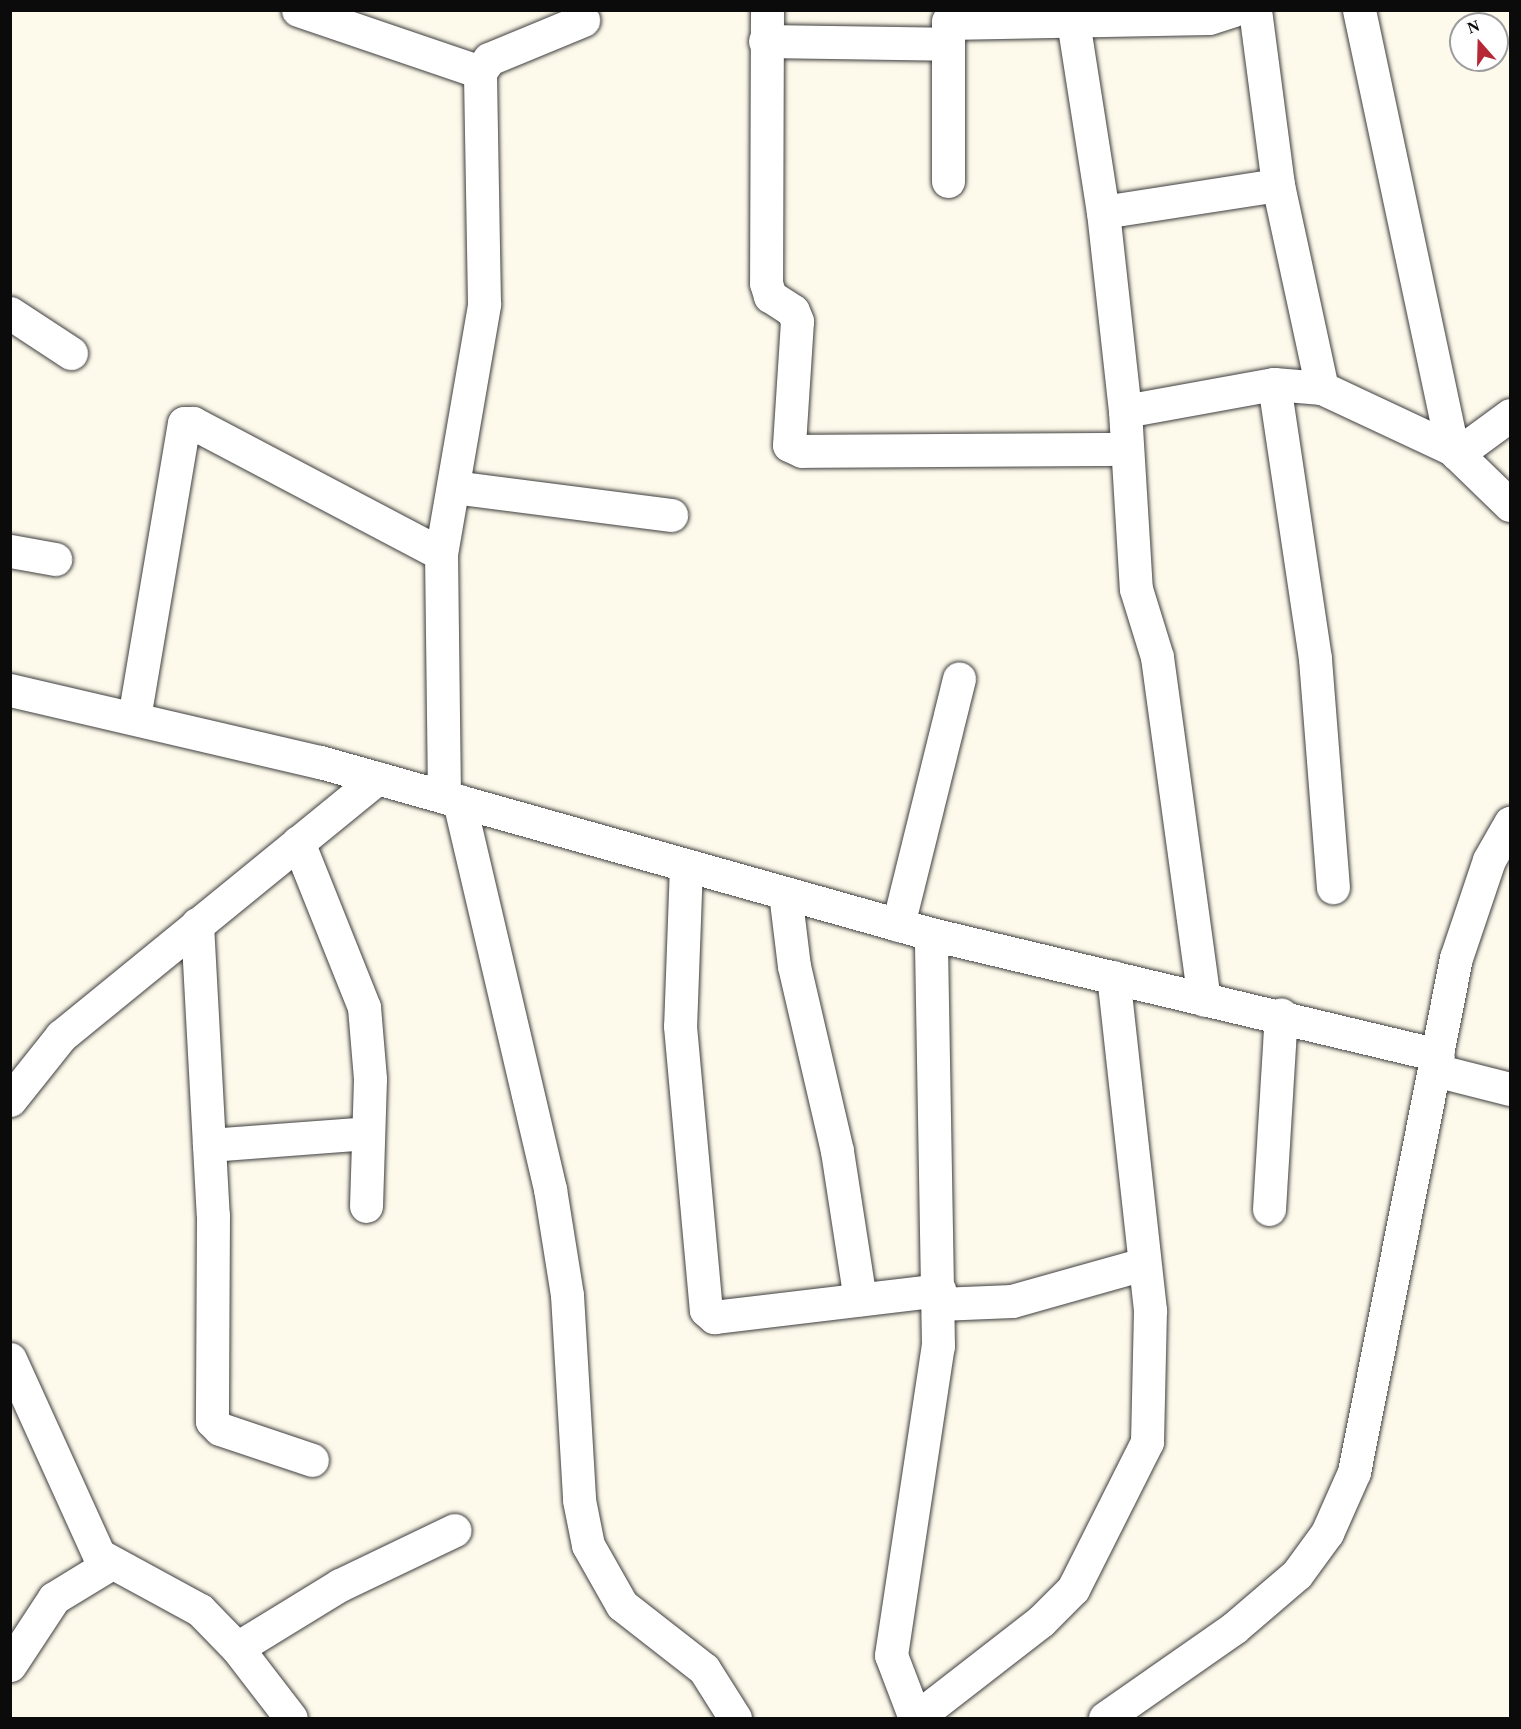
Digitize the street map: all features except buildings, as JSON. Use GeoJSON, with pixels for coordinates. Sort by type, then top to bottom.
{"type":"FeatureCollection","features":[{"type":"Feature","properties":{"kind":"street"},"geometry":{"type":"LineString","coordinates":[[298,10],[480,72]]}},
{"type":"Feature","properties":{"kind":"street"},"geometry":{"type":"LineString","coordinates":[[1124,449],[802,451],[789,445],[797,321],[770,296],[766,284],[766,26],[948,26],[1209,18],[1234,10]]}},
{"type":"Feature","properties":{"kind":"street"},"geometry":{"type":"LineString","coordinates":[[1256,10],[1278,185],[1322,388]]}},
{"type":"Feature","properties":{"kind":"street"},"geometry":{"type":"LineString","coordinates":[[1359,10],[1454,452]]}},
{"type":"Feature","properties":{"kind":"street"},"geometry":{"type":"LineString","coordinates":[[583,20],[489,58],[480,72],[484,304],[441,554],[452,799],[550,1189],[567,1295],[579,1500],[588,1545],[621,1605],[704,1669],[735,1719]]}},
{"type":"Feature","properties":{"kind":"street"},"geometry":{"type":"LineString","coordinates":[[1073,21],[1103,213],[1125,411],[1124,449],[1136,588],[1157,657],[1204,1000]]}},
{"type":"Feature","properties":{"kind":"street"},"geometry":{"type":"LineString","coordinates":[[948,26],[948,181]]}},
{"type":"Feature","properties":{"kind":"street"},"geometry":{"type":"LineString","coordinates":[[1103,213],[1278,185]]}},
{"type":"Feature","properties":{"kind":"street"},"geometry":{"type":"LineString","coordinates":[[10,313],[71,353]]}},
{"type":"Feature","properties":{"kind":"street"},"geometry":{"type":"LineString","coordinates":[[1125,411],[1274,384],[1322,388],[1454,452],[1510,505]]}},
{"type":"Feature","properties":{"kind":"street"},"geometry":{"type":"LineString","coordinates":[[1274,384],[1315,659],[1333,887]]}},
{"type":"Feature","properties":{"kind":"street"},"geometry":{"type":"LineString","coordinates":[[1454,452],[1510,416]]}},
{"type":"Feature","properties":{"kind":"street"},"geometry":{"type":"LineString","coordinates":[[134,718],[184,423],[194,423],[441,554]]}},
{"type":"Feature","properties":{"kind":"street"},"geometry":{"type":"LineString","coordinates":[[453,487],[671,515]]}},
{"type":"Feature","properties":{"kind":"street"},"geometry":{"type":"LineString","coordinates":[[10,551],[55,559]]}},
{"type":"Feature","properties":{"kind":"street"},"geometry":{"type":"LineString","coordinates":[[898,925],[959,678]]}},
{"type":"Feature","properties":{"kind":"street"},"geometry":{"type":"LineString","coordinates":[[10,690],[377,778],[931,934],[1204,1000],[1281,1014],[1436,1062],[1510,1089]]}},
{"type":"Feature","properties":{"kind":"street"},"geometry":{"type":"LineString","coordinates":[[14,1088],[61,1036],[377,778]]}},
{"type":"Feature","properties":{"kind":"street"},"geometry":{"type":"LineString","coordinates":[[1105,1719],[1234,1628],[1296,1574],[1327,1533],[1354,1472],[1456,958],[1489,860],[1510,823]]}},
{"type":"Feature","properties":{"kind":"street"},"geometry":{"type":"LineString","coordinates":[[298,842],[364,1006],[368,1133],[366,1206]]}},
{"type":"Feature","properties":{"kind":"street"},"geometry":{"type":"LineString","coordinates":[[686,865],[680,1026],[706,1310],[714,1317],[860,1299],[939,1297],[1012,1301],[1144,1264]]}},
{"type":"Feature","properties":{"kind":"street"},"geometry":{"type":"LineString","coordinates":[[785,893],[795,976],[837,1151],[860,1299]]}},
{"type":"Feature","properties":{"kind":"street"},"geometry":{"type":"LineString","coordinates":[[197,924],[209,1145],[212,1421],[220,1430],[312,1460]]}},
{"type":"Feature","properties":{"kind":"street"},"geometry":{"type":"LineString","coordinates":[[931,934],[939,1297],[928,1429],[891,1635],[893,1670],[915,1719],[1041,1621],[1073,1589],[1140,1464],[1151,1414],[1144,1264],[1113,977]]}},
{"type":"Feature","properties":{"kind":"street"},"geometry":{"type":"LineString","coordinates":[[1269,1209],[1281,1014]]}},
{"type":"Feature","properties":{"kind":"street"},"geometry":{"type":"LineString","coordinates":[[209,1145],[368,1133]]}},
{"type":"Feature","properties":{"kind":"street"},"geometry":{"type":"LineString","coordinates":[[10,1359],[84,1532],[110,1564],[189,1603],[237,1648],[291,1719]]}},
{"type":"Feature","properties":{"kind":"street"},"geometry":{"type":"LineString","coordinates":[[237,1648],[340,1586],[455,1530]]}},
{"type":"Feature","properties":{"kind":"street"},"geometry":{"type":"LineString","coordinates":[[10,1665],[54,1598],[110,1564]]}}]}
